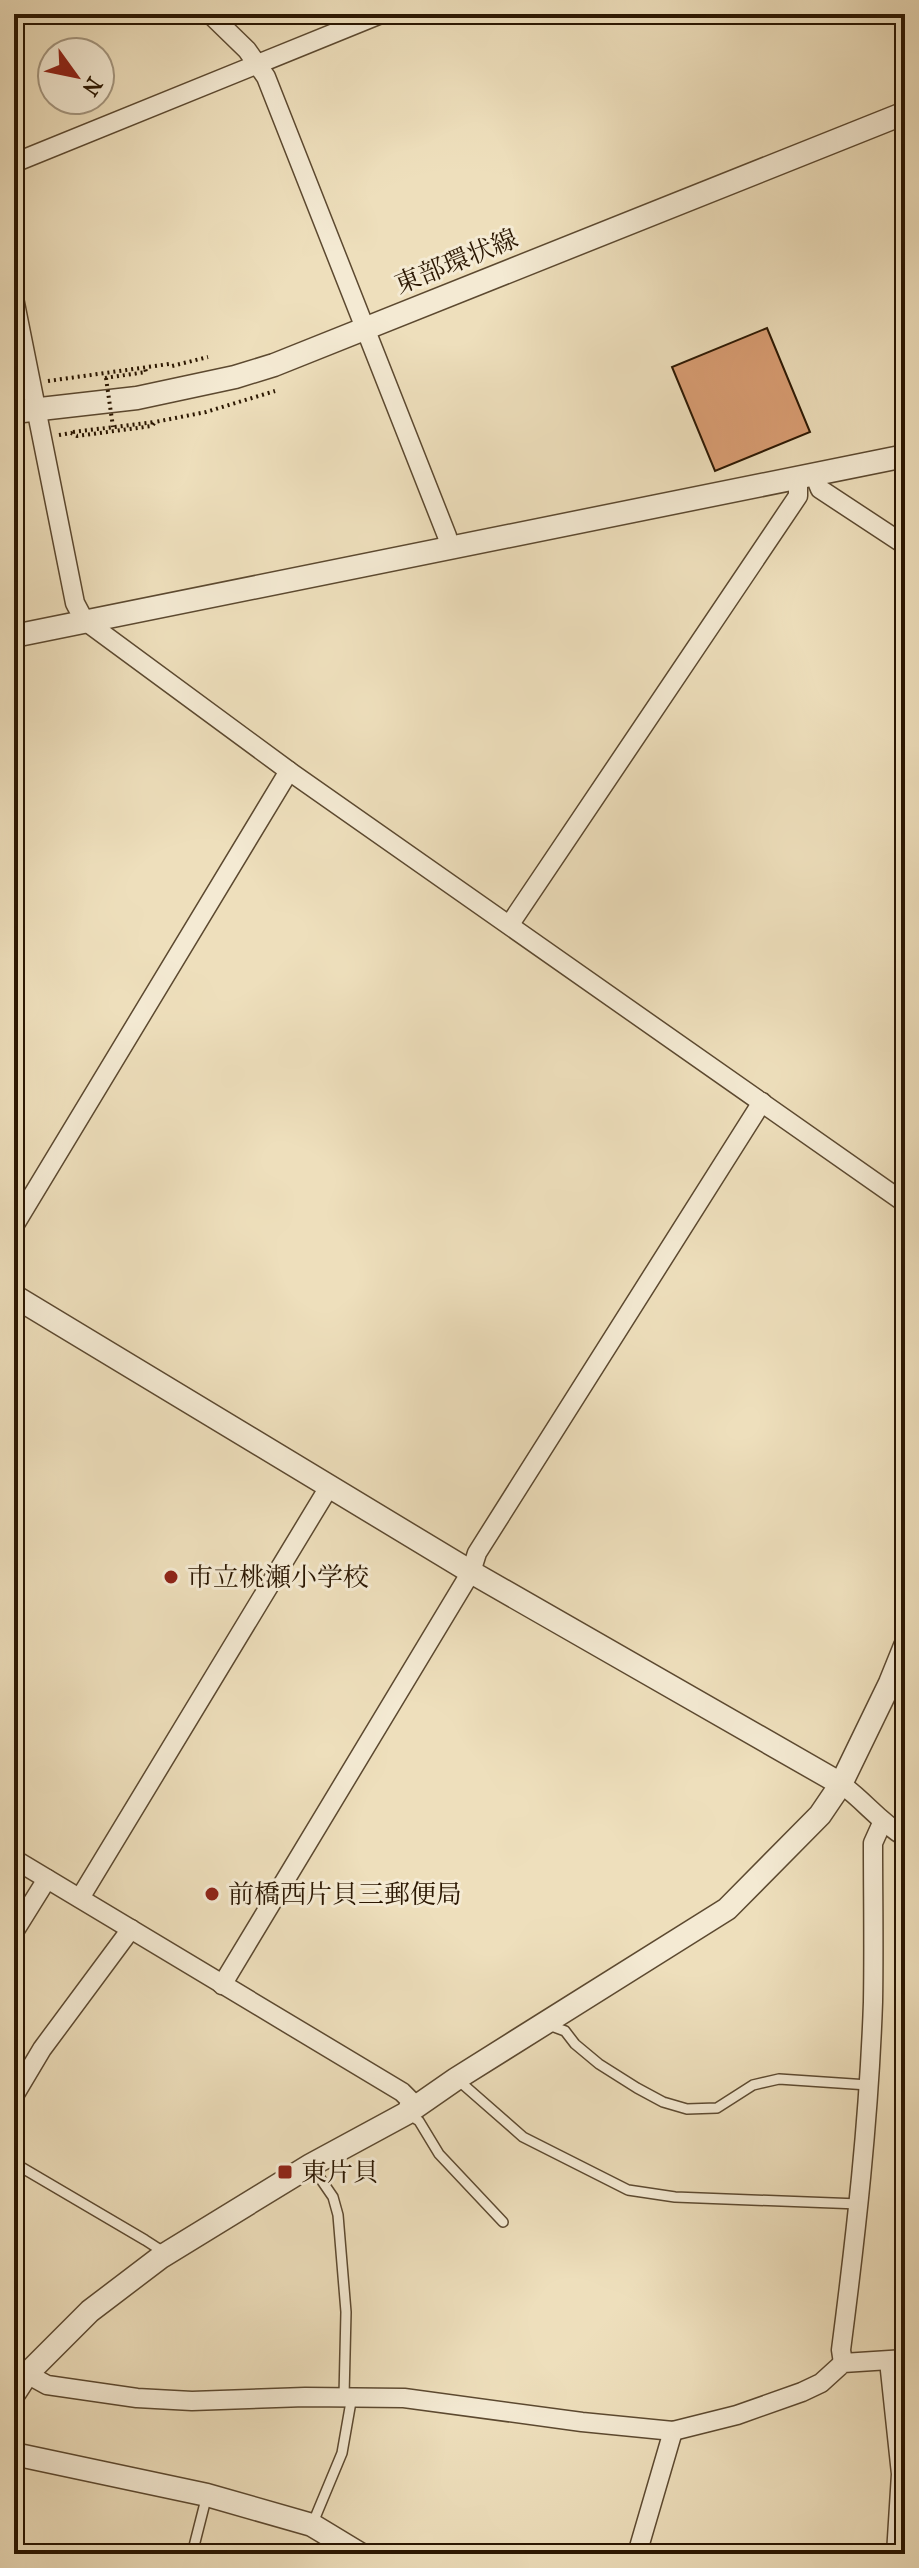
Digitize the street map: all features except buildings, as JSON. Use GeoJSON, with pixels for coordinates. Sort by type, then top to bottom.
{"type":"FeatureCollection","features":[{"type":"Feature","properties":{"kind":"street"},"geometry":{"type":"LineString","coordinates":[[210,14],[259,64],[366,326],[449,548]]}},
{"type":"Feature","properties":{"kind":"street"},"geometry":{"type":"LineString","coordinates":[[14,163],[381,14]]}},
{"type":"Feature","properties":{"kind":"street","name":"東部環状線"},"geometry":{"type":"LineString","coordinates":[[14,412],[137,398],[235,377],[274,365],[905,113]]}},
{"type":"Feature","properties":{"kind":"street"},"geometry":{"type":"LineString","coordinates":[[14,298],[75,603],[84,620],[289,771],[905,1203]]}},
{"type":"Feature","properties":{"kind":"street"},"geometry":{"type":"LineString","coordinates":[[14,636],[905,456]]}},
{"type":"Feature","properties":{"kind":"street"},"geometry":{"type":"LineString","coordinates":[[806,476],[820,489],[905,545]]}},
{"type":"Feature","properties":{"kind":"street"},"geometry":{"type":"LineString","coordinates":[[510,924],[798,496],[806,476]]}},
{"type":"Feature","properties":{"kind":"street"},"geometry":{"type":"LineString","coordinates":[[14,1226],[289,771]]}},
{"type":"Feature","properties":{"kind":"street"},"geometry":{"type":"LineString","coordinates":[[222,1985],[471,1572],[477,1553],[762,1102]]}},
{"type":"Feature","properties":{"kind":"street"},"geometry":{"type":"LineString","coordinates":[[14,1296],[471,1572],[841,1784],[861,1798],[882,1823],[905,1837]]}},
{"type":"Feature","properties":{"kind":"street"},"geometry":{"type":"LineString","coordinates":[[80,1898],[329,1487]]}},
{"type":"Feature","properties":{"kind":"street"},"geometry":{"type":"LineString","coordinates":[[14,2394],[27,2374],[90,2311],[161,2257],[311,2165],[407,2113],[727,1909],[820,1815],[841,1784],[897,1683],[905,1646]]}},
{"type":"Feature","properties":{"kind":"street"},"geometry":{"type":"LineString","coordinates":[[843,2363],[841,2350],[859,2204],[873,2002],[873,1843],[882,1823]]}},
{"type":"Feature","properties":{"kind":"street"},"geometry":{"type":"LineString","coordinates":[[14,1859],[402,2092],[410,2100],[407,2113]]}},
{"type":"Feature","properties":{"kind":"street"},"geometry":{"type":"LineString","coordinates":[[14,1932],[47,1879]]}},
{"type":"Feature","properties":{"kind":"street"},"geometry":{"type":"LineString","coordinates":[[14,2096],[42,2049],[131,1929]]}},
{"type":"Feature","properties":{"kind":"street"},"geometry":{"type":"LineString","coordinates":[[27,2374],[47,2385],[137,2398],[192,2401],[348,2396],[423,2400],[596,2424],[673,2431],[737,2415],[802,2392],[821,2383],[843,2363],[897,2360],[901,2474],[896,2554]]}},
{"type":"Feature","properties":{"kind":"street"},"geometry":{"type":"LineString","coordinates":[[637,2554],[673,2431]]}},
{"type":"Feature","properties":{"kind":"street"},"geometry":{"type":"LineString","coordinates":[[14,2454],[207,2495],[312,2525],[360,2554]]}},
{"type":"Feature","properties":{"kind":"lane"},"geometry":{"type":"LineString","coordinates":[[545,2024],[565,2031],[599,2064],[637,2088],[663,2102],[687,2109],[717,2108],[753,2085],[779,2079],[868,2085]]}},
{"type":"Feature","properties":{"kind":"lane"},"geometry":{"type":"LineString","coordinates":[[456,2079],[523,2137],[628,2190],[675,2197],[859,2204]]}},
{"type":"Feature","properties":{"kind":"lane"},"geometry":{"type":"LineString","coordinates":[[407,2113],[419,2121],[439,2154],[503,2222]]}},
{"type":"Feature","properties":{"kind":"lane"},"geometry":{"type":"LineString","coordinates":[[14,2163],[145,2240],[159,2249],[161,2257]]}},
{"type":"Feature","properties":{"kind":"lane"},"geometry":{"type":"LineString","coordinates":[[311,2165],[333,2197],[338,2215],[346,2312],[348,2396],[342,2453],[312,2525]]}},
{"type":"Feature","properties":{"kind":"lane"},"geometry":{"type":"LineString","coordinates":[[192,2554],[207,2495]]}},
{"type":"Feature","properties":{"kind":"path"},"geometry":{"type":"LineString","coordinates":[[42,382],[172,366],[208,357]]}},
{"type":"Feature","properties":{"kind":"path"},"geometry":{"type":"LineString","coordinates":[[113,427],[106,378],[146,372],[145,368]]}},
{"type":"Feature","properties":{"kind":"path"},"geometry":{"type":"LineString","coordinates":[[53,435],[206,412],[275,391]]}},
{"type":"Feature","properties":{"kind":"path"},"geometry":{"type":"LineString","coordinates":[[71,433],[77,436],[152,426],[155,422]]}},
{"type":"Feature","properties":{"kind":"place","name":"市立桃瀬小学校"},"geometry":{"type":"Point","coordinates":[171,1577]}},
{"type":"Feature","properties":{"kind":"place","name":"前橋西片貝三郵便局"},"geometry":{"type":"Point","coordinates":[212,1894]}},
{"type":"Feature","properties":{"kind":"place","name":"東片貝"},"geometry":{"type":"Point","coordinates":[285,2172]}}]}
